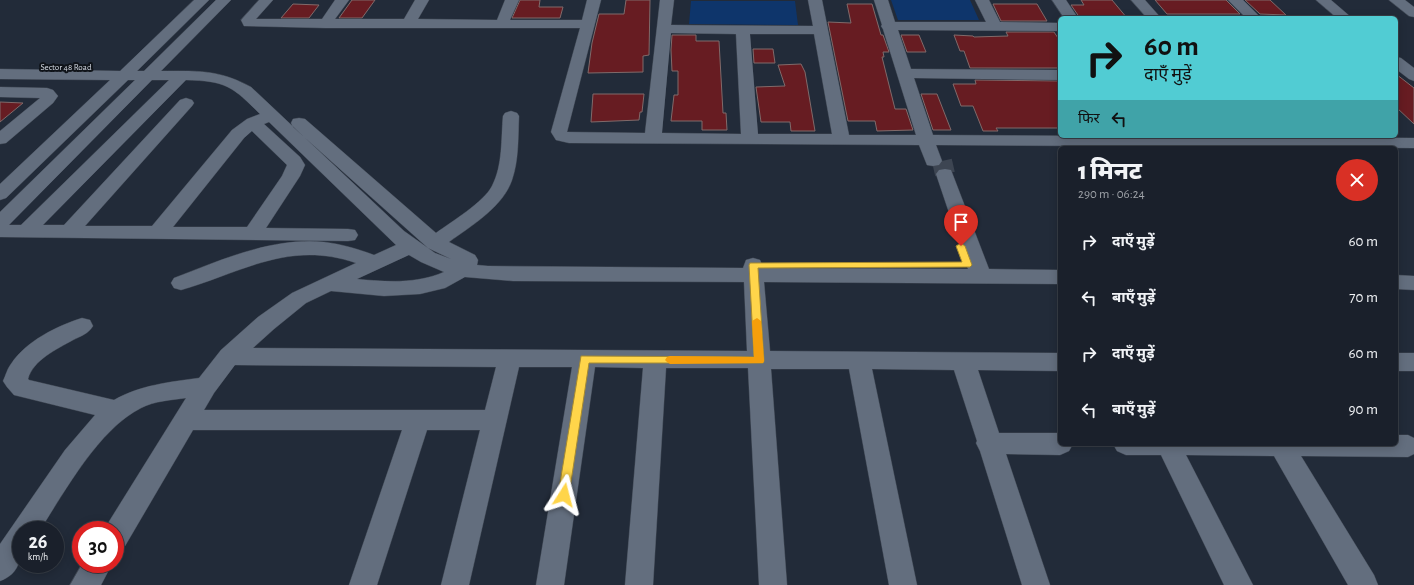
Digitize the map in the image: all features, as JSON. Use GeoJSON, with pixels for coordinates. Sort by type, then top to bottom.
{"type":"FeatureCollection","features":[{"type":"Feature","properties":{"kind":"street"},"geometry":{"type":"LineString","coordinates":[[0,223],[140,71],[202,0]]}},
{"type":"Feature","properties":{"kind":"street"},"geometry":{"type":"LineString","coordinates":[[0,194],[140,71],[224,0]]}},
{"type":"Feature","properties":{"kind":"street"},"geometry":{"type":"LineString","coordinates":[[266,0],[248,20],[249,23],[588,24]]}},
{"type":"Feature","properties":{"kind":"street"},"geometry":{"type":"LineString","coordinates":[[325,24],[342,0]]}},
{"type":"Feature","properties":{"kind":"street"},"geometry":{"type":"LineString","coordinates":[[408,23],[422,0]]}},
{"type":"Feature","properties":{"kind":"street"},"geometry":{"type":"LineString","coordinates":[[502,23],[512,0]]}},
{"type":"Feature","properties":{"kind":"street"},"geometry":{"type":"LineString","coordinates":[[594,0],[559,132],[562,136],[569,138],[1378,139],[1414,143]]}},
{"type":"Feature","properties":{"kind":"street"},"geometry":{"type":"LineString","coordinates":[[653,138],[667,0]]}},
{"type":"Feature","properties":{"kind":"street"},"geometry":{"type":"LineString","coordinates":[[815,0],[841,139]]}},
{"type":"Feature","properties":{"kind":"street"},"geometry":{"type":"LineString","coordinates":[[881,0],[904,74],[930,139],[974,270]]}},
{"type":"Feature","properties":{"kind":"street"},"geometry":{"type":"LineString","coordinates":[[982,0],[995,26]]}},
{"type":"Feature","properties":{"kind":"street"},"geometry":{"type":"LineString","coordinates":[[1059,0],[1070,16]]}},
{"type":"Feature","properties":{"kind":"street"},"geometry":{"type":"LineString","coordinates":[[1138,0],[1152,16]]}},
{"type":"Feature","properties":{"kind":"street"},"geometry":{"type":"LineString","coordinates":[[1235,0],[1252,16]]}},
{"type":"Feature","properties":{"kind":"street"},"geometry":{"type":"LineString","coordinates":[[1323,0],[1343,16]]}},
{"type":"Feature","properties":{"kind":"street"},"geometry":{"type":"LineString","coordinates":[[1396,0],[1414,13]]}},
{"type":"Feature","properties":{"kind":"street"},"geometry":{"type":"LineString","coordinates":[[888,26],[1058,27]]}},
{"type":"Feature","properties":{"kind":"street"},"geometry":{"type":"LineString","coordinates":[[664,28],[820,30]]}},
{"type":"Feature","properties":{"kind":"street"},"geometry":{"type":"LineString","coordinates":[[744,30],[750,139]]}},
{"type":"Feature","properties":{"kind":"street"},"geometry":{"type":"LineString","coordinates":[[1398,63],[1414,76]]}},
{"type":"Feature","properties":{"kind":"street","name":"Sector 48 Road"},"geometry":{"type":"LineString","coordinates":[[0,66],[140,71]]}},
{"type":"Feature","properties":{"kind":"street"},"geometry":{"type":"LineString","coordinates":[[140,71],[218,70],[242,74],[257,85],[434,243],[466,266]]}},
{"type":"Feature","properties":{"kind":"street"},"geometry":{"type":"LineString","coordinates":[[140,71],[182,76],[209,76],[229,81],[245,90],[397,236],[417,251],[435,261],[513,274],[754,270],[974,270],[1058,266]]}},
{"type":"Feature","properties":{"kind":"street","name":"Sector 48 Road"},"geometry":{"type":"LineString","coordinates":[[0,74],[140,71]]}},
{"type":"Feature","properties":{"kind":"street"},"geometry":{"type":"LineString","coordinates":[[904,74],[1058,75]]}},
{"type":"Feature","properties":{"kind":"street"},"geometry":{"type":"LineString","coordinates":[[25,232],[182,76]]}},
{"type":"Feature","properties":{"kind":"street"},"geometry":{"type":"LineString","coordinates":[[0,92],[40,92],[47,93],[50,96],[0,139]]}},
{"type":"Feature","properties":{"kind":"street"},"geometry":{"type":"LineString","coordinates":[[69,232],[186,103]]}},
{"type":"Feature","properties":{"kind":"street"},"geometry":{"type":"LineString","coordinates":[[157,233],[238,134],[253,123],[271,115]]}},
{"type":"Feature","properties":{"kind":"street"},"geometry":{"type":"LineString","coordinates":[[434,243],[491,200],[500,188],[506,162],[511,116]]}},
{"type":"Feature","properties":{"kind":"street"},"geometry":{"type":"LineString","coordinates":[[252,234],[291,176],[296,165],[294,160],[253,123]]}},
{"type":"Feature","properties":{"kind":"street"},"geometry":{"type":"LineString","coordinates":[[0,232],[348,235]]}},
{"type":"Feature","properties":{"kind":"street"},"geometry":{"type":"LineString","coordinates":[[124,523],[206,386],[230,356],[266,323],[299,298],[412,246]]}},
{"type":"Feature","properties":{"kind":"street"},"geometry":{"type":"LineString","coordinates":[[181,283],[249,257],[275,250],[303,248],[330,249],[354,254],[376,263]]}},
{"type":"Feature","properties":{"kind":"street"},"geometry":{"type":"LineString","coordinates":[[328,284],[397,289],[418,288],[435,284],[466,266]]}},
{"type":"Feature","properties":{"kind":"street"},"geometry":{"type":"LineString","coordinates":[[1398,269],[1414,270]]}},
{"type":"Feature","properties":{"kind":"street"},"geometry":{"type":"LineString","coordinates":[[754,270],[773,585]]}},
{"type":"Feature","properties":{"kind":"street"},"geometry":{"type":"LineString","coordinates":[[974,270],[1058,277]]}},
{"type":"Feature","properties":{"kind":"street"},"geometry":{"type":"LineString","coordinates":[[1398,282],[1414,283]]}},
{"type":"Feature","properties":{"kind":"street"},"geometry":{"type":"LineString","coordinates":[[82,326],[51,343],[32,356],[19,370],[15,381],[22,388],[116,410]]}},
{"type":"Feature","properties":{"kind":"street"},"geometry":{"type":"LineString","coordinates":[[230,356],[1058,362]]}},
{"type":"Feature","properties":{"kind":"street"},"geometry":{"type":"LineString","coordinates":[[455,585],[510,358]]}},
{"type":"Feature","properties":{"kind":"street"},"geometry":{"type":"LineString","coordinates":[[550,585],[585,359]]}},
{"type":"Feature","properties":{"kind":"street"},"geometry":{"type":"LineString","coordinates":[[639,585],[655,360]]}},
{"type":"Feature","properties":{"kind":"street"},"geometry":{"type":"LineString","coordinates":[[859,361],[903,585]]}},
{"type":"Feature","properties":{"kind":"street"},"geometry":{"type":"LineString","coordinates":[[963,361],[988,443],[1036,585]]}},
{"type":"Feature","properties":{"kind":"street"},"geometry":{"type":"LineString","coordinates":[[1398,362],[1414,362]]}},
{"type":"Feature","properties":{"kind":"street"},"geometry":{"type":"LineString","coordinates":[[31,521],[70,464],[101,424],[116,410],[134,400],[206,386]]}},
{"type":"Feature","properties":{"kind":"street"},"geometry":{"type":"LineString","coordinates":[[186,420],[495,420]]}},
{"type":"Feature","properties":{"kind":"street"},"geometry":{"type":"LineString","coordinates":[[363,585],[418,420]]}},
{"type":"Feature","properties":{"kind":"street"},"geometry":{"type":"LineString","coordinates":[[988,443],[1058,444]]}},
{"type":"Feature","properties":{"kind":"street"},"geometry":{"type":"LineString","coordinates":[[1169,446],[1238,585]]}},
{"type":"Feature","properties":{"kind":"street"},"geometry":{"type":"LineString","coordinates":[[1282,446],[1364,585]]}},
{"type":"Feature","properties":{"kind":"street"},"geometry":{"type":"LineString","coordinates":[[0,568],[12,550]]}},
{"type":"Feature","properties":{"kind":"street"},"geometry":{"type":"LineString","coordinates":[[84,585],[92,573]]}},
{"type":"Feature","properties":{"kind":"shaded area"},"geometry":{"type":"Polygon","coordinates":[[[891,0],[970,0],[979,20],[898,20],[891,0]]]}},
{"type":"Feature","properties":{"kind":"shaded area"},"geometry":{"type":"Polygon","coordinates":[[[691,1],[795,1],[798,25],[689,24],[691,1]]]}},
{"type":"Feature","properties":{"kind":"building"},"geometry":{"type":"Polygon","coordinates":[[[352,0],[375,0],[362,18],[339,18],[352,0]]]}},
{"type":"Feature","properties":{"kind":"building"},"geometry":{"type":"Polygon","coordinates":[[[520,0],[540,0],[539,7],[563,7],[560,18],[512,18],[520,0]]]}},
{"type":"Feature","properties":{"kind":"building"},"geometry":{"type":"Polygon","coordinates":[[[626,0],[650,0],[649,55],[643,56],[643,72],[588,73],[592,43],[599,14],[624,14],[626,0]]]}},
{"type":"Feature","properties":{"kind":"building"},"geometry":{"type":"Polygon","coordinates":[[[1081,0],[1112,0],[1125,16],[1079,16],[1071,5],[1084,5],[1081,0]]]}},
{"type":"Feature","properties":{"kind":"building"},"geometry":{"type":"Polygon","coordinates":[[[1155,0],[1226,0],[1240,14],[1167,14],[1155,0]]]}},
{"type":"Feature","properties":{"kind":"building"},"geometry":{"type":"Polygon","coordinates":[[[1245,0],[1270,0],[1286,15],[1260,14],[1245,0]]]}},
{"type":"Feature","properties":{"kind":"building"},"geometry":{"type":"Polygon","coordinates":[[[293,4],[319,5],[309,18],[281,18],[293,4]]]}},
{"type":"Feature","properties":{"kind":"building"},"geometry":{"type":"Polygon","coordinates":[[[847,4],[872,4],[881,35],[883,35],[889,52],[883,52],[884,57],[882,57],[895,109],[906,109],[913,130],[877,131],[875,121],[848,121],[828,22],[851,23],[847,4]]]}},
{"type":"Feature","properties":{"kind":"building"},"geometry":{"type":"Polygon","coordinates":[[[993,4],[1037,4],[1047,21],[1001,21],[993,4]]]}},
{"type":"Feature","properties":{"kind":"building"},"geometry":{"type":"Polygon","coordinates":[[[1006,32],[1054,32],[1058,38],[1058,68],[970,68],[964,51],[960,51],[954,35],[974,37],[1008,36],[1006,32]]]}},
{"type":"Feature","properties":{"kind":"building"},"geometry":{"type":"Polygon","coordinates":[[[672,35],[696,35],[696,41],[719,41],[723,113],[726,113],[727,130],[702,130],[702,121],[671,121],[674,95],[678,95],[678,71],[672,71],[672,35]]]}},
{"type":"Feature","properties":{"kind":"building"},"geometry":{"type":"Polygon","coordinates":[[[901,35],[919,35],[926,52],[907,52],[901,35]]]}},
{"type":"Feature","properties":{"kind":"building"},"geometry":{"type":"Polygon","coordinates":[[[753,49],[773,49],[775,63],[754,63],[753,49]]]}},
{"type":"Feature","properties":{"kind":"building"},"geometry":{"type":"Polygon","coordinates":[[[801,64],[805,72],[815,131],[791,131],[790,122],[761,122],[756,87],[785,86],[778,65],[801,64]]]}},
{"type":"Feature","properties":{"kind":"building"},"geometry":{"type":"Polygon","coordinates":[[[1398,76],[1414,88],[1414,124],[1398,109],[1398,76]]]}},
{"type":"Feature","properties":{"kind":"building"},"geometry":{"type":"Polygon","coordinates":[[[975,80],[1058,81],[1058,128],[996,128],[998,131],[983,131],[973,106],[961,106],[953,84],[976,84],[975,80]]]}},
{"type":"Feature","properties":{"kind":"building"},"geometry":{"type":"Polygon","coordinates":[[[593,94],[644,94],[642,112],[640,112],[639,120],[591,122],[593,94]]]}},
{"type":"Feature","properties":{"kind":"building"},"geometry":{"type":"Polygon","coordinates":[[[921,94],[937,94],[951,130],[933,130],[921,94]]]}},
{"type":"Feature","properties":{"kind":"building"},"geometry":{"type":"Polygon","coordinates":[[[0,102],[23,103],[0,122],[0,102]]]}},
{"type":"Feature","properties":{"kind":"tunnel"},"geometry":{"type":"LineString","coordinates":[[942,161],[945,174]]}},
{"type":"Feature","properties":{"kind":"slow traffic"},"geometry":{"type":"LineString","coordinates":[[670,360],[759,361],[757,321]]}},
{"type":"Feature","properties":{"kind":"route"},"geometry":{"type":"LineString","coordinates":[[564,495],[585,359],[759,361],[753,265],[967,265],[961,246]]}}]}
